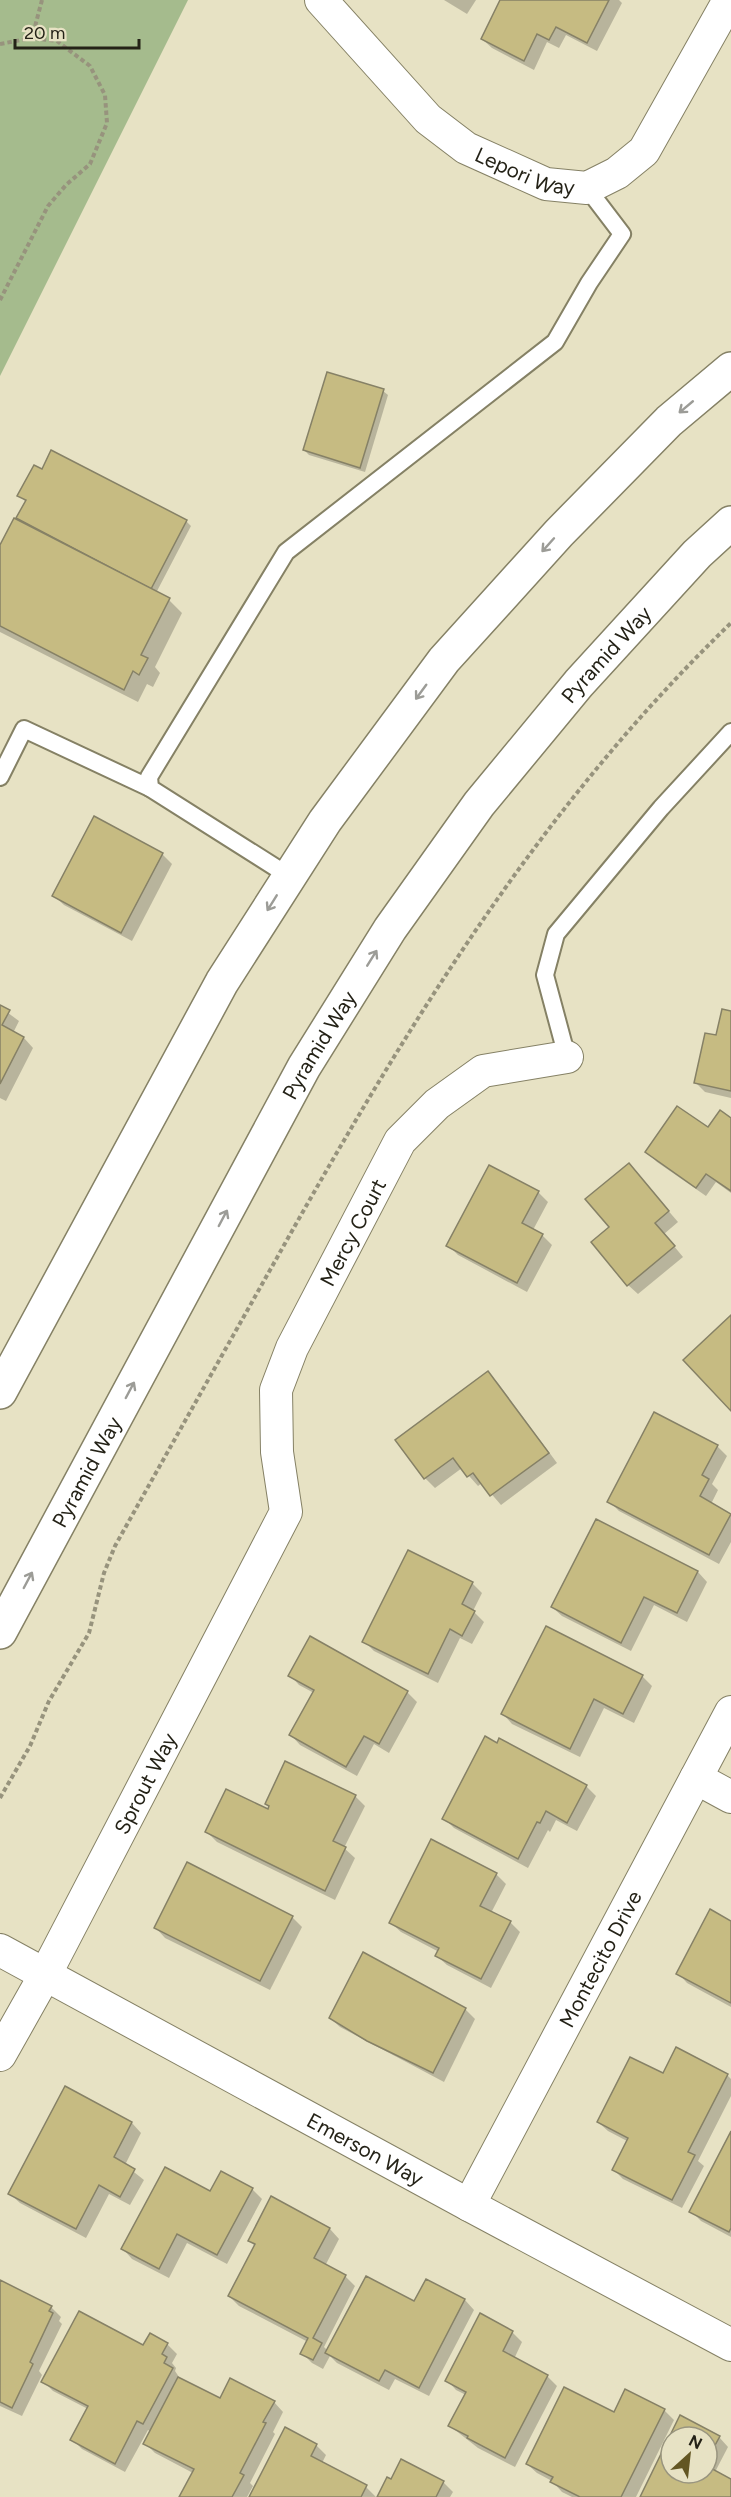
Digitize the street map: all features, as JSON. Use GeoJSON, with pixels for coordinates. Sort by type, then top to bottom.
{"type":"FeatureCollection","features":[{"type":"Feature","properties":{"kind":"main road"},"geometry":{"type":"LineString","coordinates":[[0,1392],[222,982],[325,821],[444,660],[567,525],[669,421],[731,369]]}},
{"type":"Feature","properties":{"kind":"main road","name":"Pyramid Way"},"geometry":{"type":"LineString","coordinates":[[0,1632],[304,1067],[390,929],[479,804],[579,683],[697,554],[731,523]]}},
{"type":"Feature","properties":{"kind":"street","name":"Lepori Way"},"geometry":{"type":"LineString","coordinates":[[321,0],[428,119],[466,148],[546,184],[587,188],[617,174],[644,151],[729,0]]}},
{"type":"Feature","properties":{"kind":"street","name":"Mercy Court"},"geometry":{"type":"LineString","coordinates":[[286,1512],[277,1452],[276,1390],[292,1348],[400,1141],[437,1104],[483,1071],[567,1057]]}},
{"type":"Feature","properties":{"kind":"street","name":"Sprout Way"},"geometry":{"type":"LineString","coordinates":[[0,2055],[45,1975],[286,1512]]}},
{"type":"Feature","properties":{"kind":"street","name":"Montecito Drive"},"geometry":{"type":"LineString","coordinates":[[469,2205],[731,1712]]}},
{"type":"Feature","properties":{"kind":"street"},"geometry":{"type":"LineString","coordinates":[[696,1778],[731,1797]]}},
{"type":"Feature","properties":{"kind":"street","name":"Emerson Way"},"geometry":{"type":"LineString","coordinates":[[0,1950],[469,2205],[731,2344]]}},
{"type":"Feature","properties":{"kind":"lane"},"geometry":{"type":"LineString","coordinates":[[150,788],[149,777],[286,552],[555,342],[589,283],[622,234],[587,188]]}},
{"type":"Feature","properties":{"kind":"lane"},"geometry":{"type":"LineString","coordinates":[[0,777],[24,729],[150,788],[289,876]]}},
{"type":"Feature","properties":{"kind":"lane"},"geometry":{"type":"LineString","coordinates":[[567,1057],[545,975],[556,934],[661,808],[731,732]]}},
{"type":"Feature","properties":{"kind":"path"},"geometry":{"type":"LineString","coordinates":[[32,38],[42,0]]}},
{"type":"Feature","properties":{"kind":"path"},"geometry":{"type":"LineString","coordinates":[[0,44],[32,38],[57,41],[90,66],[105,95],[107,123],[90,164],[66,184],[48,206],[0,300]]}},
{"type":"Feature","properties":{"kind":"green space"},"geometry":{"type":"Polygon","coordinates":[[[0,0],[188,0],[0,376],[0,0]]]}},
{"type":"Feature","properties":{"kind":"building"},"geometry":{"type":"Polygon","coordinates":[[[500,0],[609,0],[587,43],[556,27],[549,40],[537,34],[524,61],[481,39],[500,0]]]}},
{"type":"Feature","properties":{"kind":"building"},"geometry":{"type":"Polygon","coordinates":[[[327,372],[384,389],[360,468],[303,450],[327,372]]]}},
{"type":"Feature","properties":{"kind":"building"},"geometry":{"type":"Polygon","coordinates":[[[51,450],[187,520],[151,589],[16,518],[26,500],[17,496],[34,465],[42,469],[51,450]]]}},
{"type":"Feature","properties":{"kind":"building"},"geometry":{"type":"Polygon","coordinates":[[[14,518],[170,598],[141,655],[148,658],[139,675],[133,671],[124,690],[0,626],[0,545],[14,518]]]}},
{"type":"Feature","properties":{"kind":"building"},"geometry":{"type":"Polygon","coordinates":[[[94,816],[163,853],[121,933],[52,896],[94,816]]]}},
{"type":"Feature","properties":{"kind":"building"},"geometry":{"type":"Polygon","coordinates":[[[0,1005],[10,1010],[2,1025],[24,1037],[0,1084],[0,1005]]]}},
{"type":"Feature","properties":{"kind":"building"},"geometry":{"type":"Polygon","coordinates":[[[722,1009],[731,1011],[731,1091],[694,1083],[705,1033],[716,1035],[722,1009]]]}},
{"type":"Feature","properties":{"kind":"building"},"geometry":{"type":"Polygon","coordinates":[[[677,1106],[708,1127],[720,1110],[731,1118],[731,1191],[706,1174],[696,1188],[645,1152],[677,1106]]]}},
{"type":"Feature","properties":{"kind":"building"},"geometry":{"type":"Polygon","coordinates":[[[629,1163],[669,1211],[655,1223],[675,1246],[627,1286],[591,1242],[609,1227],[585,1199],[629,1163]]]}},
{"type":"Feature","properties":{"kind":"building"},"geometry":{"type":"Polygon","coordinates":[[[489,1165],[539,1191],[522,1223],[543,1234],[517,1283],[446,1246],[489,1165]]]}},
{"type":"Feature","properties":{"kind":"building"},"geometry":{"type":"Polygon","coordinates":[[[731,1315],[731,1411],[683,1360],[731,1315]]]}},
{"type":"Feature","properties":{"kind":"building"},"geometry":{"type":"Polygon","coordinates":[[[488,1371],[549,1453],[490,1496],[473,1473],[467,1477],[453,1458],[424,1479],[395,1440],[488,1371]]]}},
{"type":"Feature","properties":{"kind":"building"},"geometry":{"type":"Polygon","coordinates":[[[654,1412],[718,1445],[702,1475],[709,1479],[700,1496],[731,1514],[709,1555],[607,1502],[654,1412]]]}},
{"type":"Feature","properties":{"kind":"building"},"geometry":{"type":"Polygon","coordinates":[[[596,1519],[698,1571],[677,1613],[644,1597],[621,1643],[551,1607],[596,1519]]]}},
{"type":"Feature","properties":{"kind":"building"},"geometry":{"type":"Polygon","coordinates":[[[408,1550],[473,1582],[462,1604],[475,1611],[462,1636],[450,1629],[428,1674],[362,1642],[408,1550]]]}},
{"type":"Feature","properties":{"kind":"building"},"geometry":{"type":"Polygon","coordinates":[[[546,1626],[643,1675],[623,1714],[594,1699],[570,1749],[501,1714],[546,1626]]]}},
{"type":"Feature","properties":{"kind":"building"},"geometry":{"type":"Polygon","coordinates":[[[310,1636],[408,1691],[379,1744],[364,1736],[346,1767],[289,1735],[314,1690],[288,1676],[310,1636]]]}},
{"type":"Feature","properties":{"kind":"building"},"geometry":{"type":"Polygon","coordinates":[[[485,1736],[497,1743],[499,1738],[587,1785],[567,1823],[546,1811],[540,1823],[537,1822],[518,1859],[442,1819],[485,1736]]]}},
{"type":"Feature","properties":{"kind":"building"},"geometry":{"type":"Polygon","coordinates":[[[285,1761],[356,1795],[333,1841],[346,1847],[325,1891],[205,1832],[226,1789],[268,1809],[269,1806],[265,1804],[285,1761]]]}},
{"type":"Feature","properties":{"kind":"building"},"geometry":{"type":"Polygon","coordinates":[[[431,1839],[497,1873],[480,1906],[511,1921],[481,1979],[435,1956],[439,1948],[389,1923],[431,1839]]]}},
{"type":"Feature","properties":{"kind":"building"},"geometry":{"type":"Polygon","coordinates":[[[187,1862],[293,1916],[260,1981],[154,1928],[187,1862]]]}},
{"type":"Feature","properties":{"kind":"building"},"geometry":{"type":"Polygon","coordinates":[[[710,1909],[731,1921],[731,2003],[676,1974],[710,1909]]]}},
{"type":"Feature","properties":{"kind":"building"},"geometry":{"type":"Polygon","coordinates":[[[363,1952],[466,2008],[433,2073],[367,2041],[329,2018],[363,1952]]]}},
{"type":"Feature","properties":{"kind":"building"},"geometry":{"type":"Polygon","coordinates":[[[676,2047],[728,2074],[688,2152],[695,2155],[672,2200],[612,2170],[628,2138],[597,2122],[630,2057],[663,2073],[676,2047]]]}},
{"type":"Feature","properties":{"kind":"building"},"geometry":{"type":"Polygon","coordinates":[[[65,2086],[132,2122],[114,2157],[135,2169],[120,2197],[99,2185],[76,2229],[8,2194],[65,2086]]]}},
{"type":"Feature","properties":{"kind":"building"},"geometry":{"type":"Polygon","coordinates":[[[731,2131],[731,2228],[729,2232],[689,2212],[731,2131]]]}},
{"type":"Feature","properties":{"kind":"building"},"geometry":{"type":"Polygon","coordinates":[[[165,2167],[210,2191],[221,2171],[253,2188],[217,2255],[177,2234],[159,2269],[121,2249],[165,2167]]]}},
{"type":"Feature","properties":{"kind":"building"},"geometry":{"type":"Polygon","coordinates":[[[271,2196],[330,2228],[314,2258],[346,2275],[313,2338],[322,2343],[313,2360],[300,2354],[308,2338],[228,2296],[255,2244],[248,2241],[271,2196]]]}},
{"type":"Feature","properties":{"kind":"building"},"geometry":{"type":"Polygon","coordinates":[[[366,2276],[414,2301],[426,2279],[465,2299],[419,2388],[385,2370],[379,2381],[325,2353],[366,2276]]]}},
{"type":"Feature","properties":{"kind":"building"},"geometry":{"type":"Polygon","coordinates":[[[0,2280],[52,2306],[49,2311],[53,2313],[30,2362],[33,2364],[12,2408],[0,2402],[0,2280]]]}},
{"type":"Feature","properties":{"kind":"building"},"geometry":{"type":"Polygon","coordinates":[[[79,2311],[143,2345],[150,2333],[168,2343],[162,2354],[167,2357],[164,2363],[173,2368],[143,2424],[137,2421],[115,2464],[70,2440],[88,2406],[41,2382],[79,2311]]]}},
{"type":"Feature","properties":{"kind":"building"},"geometry":{"type":"Polygon","coordinates":[[[480,2313],[513,2331],[503,2351],[548,2375],[505,2458],[448,2426],[466,2392],[445,2381],[480,2313]]]}},
{"type":"Feature","properties":{"kind":"building"},"geometry":{"type":"Polygon","coordinates":[[[178,2377],[220,2398],[230,2378],[275,2401],[240,2473],[244,2475],[232,2497],[179,2497],[194,2469],[143,2444],[178,2377]]]}},
{"type":"Feature","properties":{"kind":"building"},"geometry":{"type":"Polygon","coordinates":[[[564,2387],[614,2412],[625,2389],[665,2409],[621,2497],[580,2497],[550,2482],[553,2477],[526,2464],[564,2387]]]}},
{"type":"Feature","properties":{"kind":"building"},"geometry":{"type":"Polygon","coordinates":[[[680,2415],[699,2425],[675,2425],[680,2415]]]}},
{"type":"Feature","properties":{"kind":"building"},"geometry":{"type":"Polygon","coordinates":[[[285,2427],[317,2444],[311,2456],[367,2485],[361,2497],[249,2497],[285,2427]]]}},
{"type":"Feature","properties":{"kind":"building"},"geometry":{"type":"Polygon","coordinates":[[[659,2458],[659,2485],[719,2485],[719,2472],[731,2479],[731,2497],[640,2497],[659,2458]]]}},
{"type":"Feature","properties":{"kind":"building"},"geometry":{"type":"Polygon","coordinates":[[[401,2459],[444,2481],[436,2497],[377,2497],[387,2477],[391,2479],[401,2459]]]}}]}
